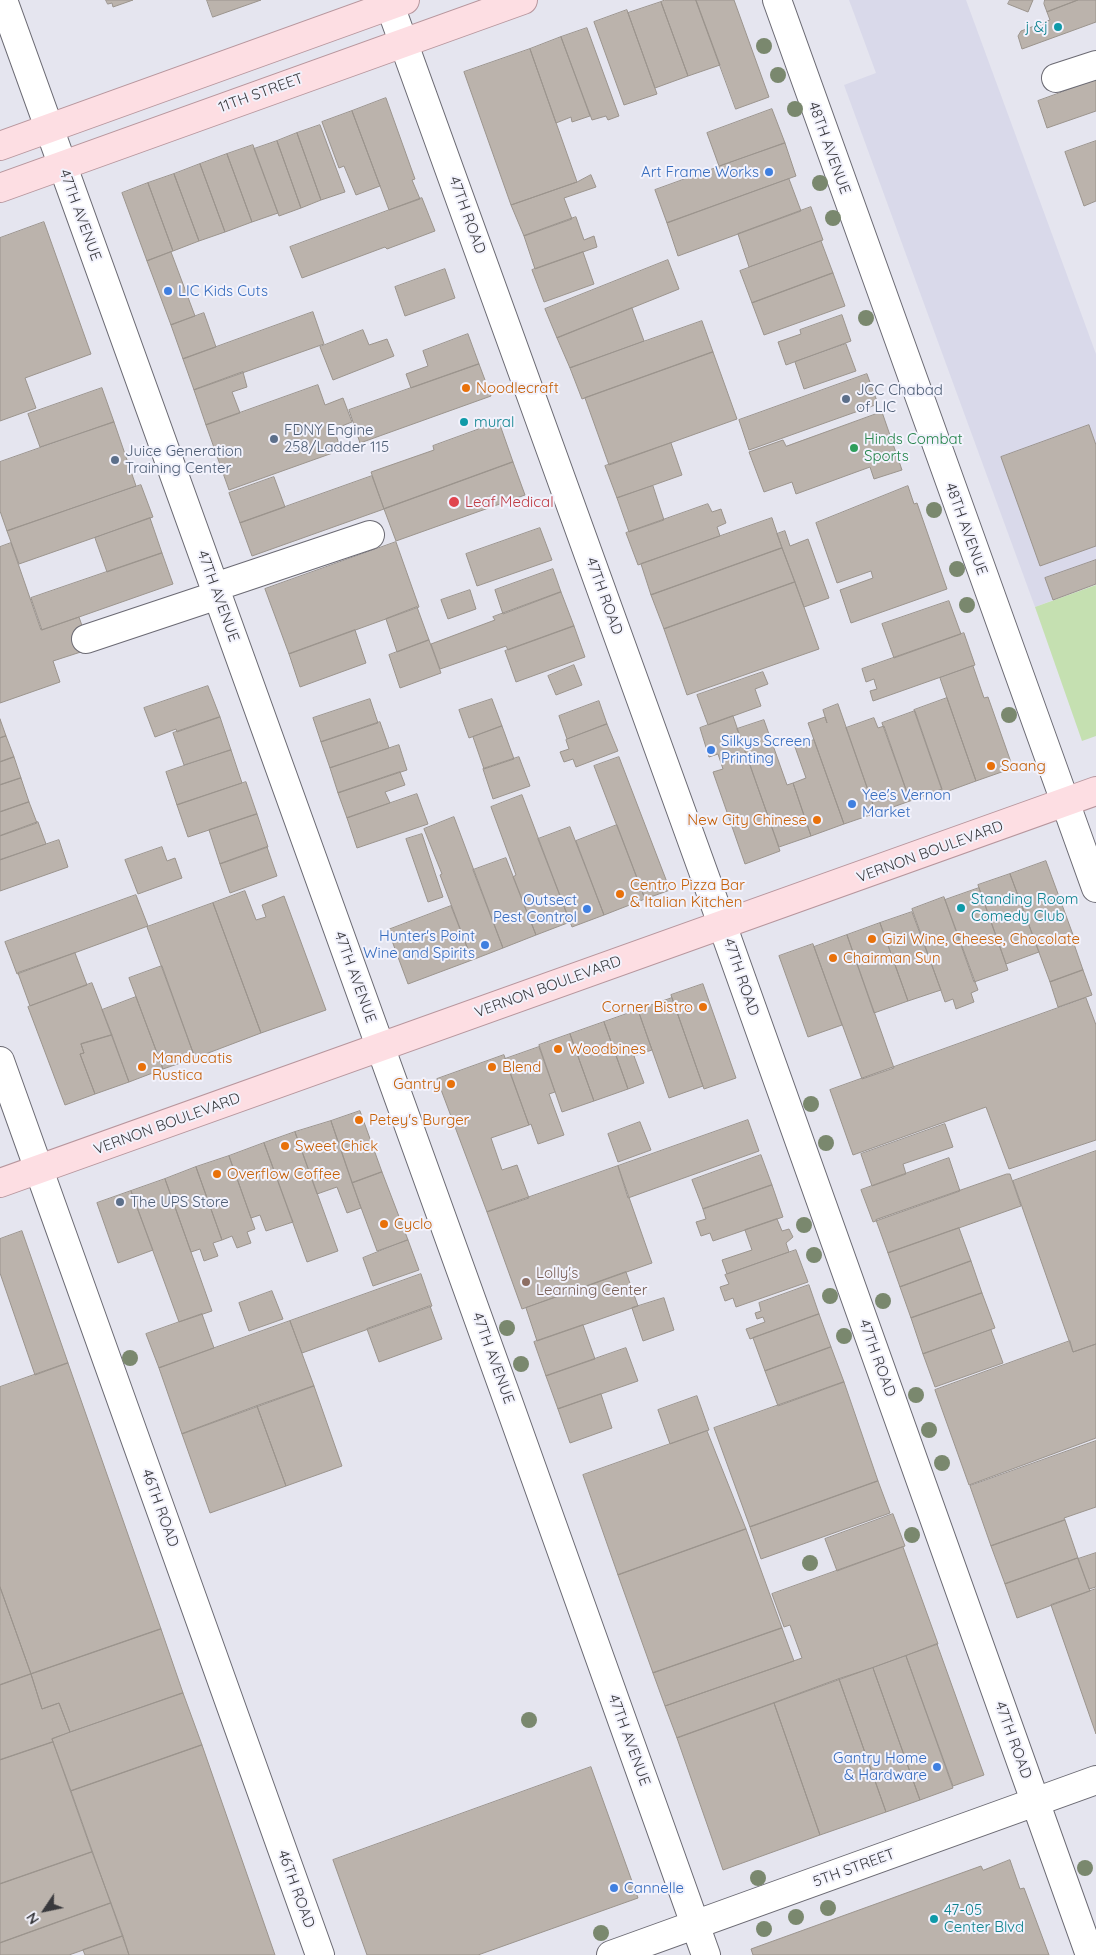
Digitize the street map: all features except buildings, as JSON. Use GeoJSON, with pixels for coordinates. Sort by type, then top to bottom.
{"type":"FeatureCollection","features":[{"type":"Feature","properties":{"kind":"main road","name":"11TH STREET"},"geometry":{"type":"LineString","coordinates":[[0,188],[523,0]]}},
{"type":"Feature","properties":{"kind":"main road"},"geometry":{"type":"LineString","coordinates":[[0,146],[394,2]]}},
{"type":"Feature","properties":{"kind":"main road","name":"VERNON BOULEVARD"},"geometry":{"type":"LineString","coordinates":[[0,1184],[1096,791]]}},
{"type":"Feature","properties":{"kind":"street","name":"47TH AVENUE"},"geometry":{"type":"LineString","coordinates":[[3,0],[706,1955]]}},
{"type":"Feature","properties":{"kind":"street","name":"48TH AVENUE"},"geometry":{"type":"LineString","coordinates":[[777,0],[1096,888]]}},
{"type":"Feature","properties":{"kind":"street","name":"47TH ROAD"},"geometry":{"type":"LineString","coordinates":[[394,2],[403,42],[722,925],[1090,1955]]}},
{"type":"Feature","properties":{"kind":"street"},"geometry":{"type":"LineString","coordinates":[[1056,78],[1096,66]]}},
{"type":"Feature","properties":{"kind":"street"},"geometry":{"type":"LineString","coordinates":[[86,639],[370,535]]}},
{"type":"Feature","properties":{"kind":"street","name":"46TH ROAD"},"geometry":{"type":"LineString","coordinates":[[0,1060],[320,1955]]}},
{"type":"Feature","properties":{"kind":"street","name":"5TH STREET"},"geometry":{"type":"LineString","coordinates":[[611,1955],[1096,1780]]}},
{"type":"Feature","properties":{"kind":"shaded area"},"geometry":{"type":"Polygon","coordinates":[[[849,0],[966,0],[1096,354],[1096,584],[1035,607],[844,85],[876,73],[849,0]]]}},
{"type":"Feature","properties":{"kind":"green space"},"geometry":{"type":"Polygon","coordinates":[[[1096,585],[1096,736],[1082,741],[1035,607],[1096,585]]]}},
{"type":"Feature","properties":{"kind":"place","name":"j &j"},"geometry":{"type":"Point","coordinates":[1058,27]}},
{"type":"Feature","properties":{"kind":"place","name":"Art Frame Works"},"geometry":{"type":"Point","coordinates":[769,172]}},
{"type":"Feature","properties":{"kind":"place","name":"LIC Kids Cuts"},"geometry":{"type":"Point","coordinates":[168,291]}},
{"type":"Feature","properties":{"kind":"place","name":"Noodlecraft"},"geometry":{"type":"Point","coordinates":[466,388]}},
{"type":"Feature","properties":{"kind":"place","name":"JCC Chabad of LIC"},"geometry":{"type":"Point","coordinates":[846,399]}},
{"type":"Feature","properties":{"kind":"place","name":"mural"},"geometry":{"type":"Point","coordinates":[464,422]}},
{"type":"Feature","properties":{"kind":"place","name":"FDNY Engine 258/Ladder 115"},"geometry":{"type":"Point","coordinates":[274,439]}},
{"type":"Feature","properties":{"kind":"place","name":"Hinds Combat Sports"},"geometry":{"type":"Point","coordinates":[854,448]}},
{"type":"Feature","properties":{"kind":"place","name":"Juice Generation Training Center"},"geometry":{"type":"Point","coordinates":[115,460]}},
{"type":"Feature","properties":{"kind":"place","name":"Leaf Medical"},"geometry":{"type":"Point","coordinates":[454,502]}},
{"type":"Feature","properties":{"kind":"place","name":"Silkys Screen Printing"},"geometry":{"type":"Point","coordinates":[711,750]}},
{"type":"Feature","properties":{"kind":"place","name":"Saang"},"geometry":{"type":"Point","coordinates":[991,766]}},
{"type":"Feature","properties":{"kind":"place","name":"Yee's Vernon Market"},"geometry":{"type":"Point","coordinates":[852,804]}},
{"type":"Feature","properties":{"kind":"place","name":"New City Chinese"},"geometry":{"type":"Point","coordinates":[817,820]}},
{"type":"Feature","properties":{"kind":"place","name":"Centro Pizza Bar & Italian Kitchen"},"geometry":{"type":"Point","coordinates":[620,894]}},
{"type":"Feature","properties":{"kind":"place","name":"Standing Room Comedy Club"},"geometry":{"type":"Point","coordinates":[961,908]}},
{"type":"Feature","properties":{"kind":"place","name":"Outsect Pest Control"},"geometry":{"type":"Point","coordinates":[587,909]}},
{"type":"Feature","properties":{"kind":"place","name":"Gizi Wine, Cheese, Chocolate"},"geometry":{"type":"Point","coordinates":[872,939]}},
{"type":"Feature","properties":{"kind":"place","name":"Hunter's Point Wine and Spirits"},"geometry":{"type":"Point","coordinates":[485,945]}},
{"type":"Feature","properties":{"kind":"place","name":"Chairman Sun"},"geometry":{"type":"Point","coordinates":[833,958]}},
{"type":"Feature","properties":{"kind":"place","name":"Corner Bistro"},"geometry":{"type":"Point","coordinates":[703,1007]}},
{"type":"Feature","properties":{"kind":"place","name":"Woodbines"},"geometry":{"type":"Point","coordinates":[558,1049]}},
{"type":"Feature","properties":{"kind":"place","name":"Manducatis Rustica"},"geometry":{"type":"Point","coordinates":[142,1067]}},
{"type":"Feature","properties":{"kind":"place","name":"Blend"},"geometry":{"type":"Point","coordinates":[492,1067]}},
{"type":"Feature","properties":{"kind":"place","name":"Gantry"},"geometry":{"type":"Point","coordinates":[451,1084]}},
{"type":"Feature","properties":{"kind":"place","name":"Petey's Burger"},"geometry":{"type":"Point","coordinates":[359,1120]}},
{"type":"Feature","properties":{"kind":"place","name":"Sweet Chick"},"geometry":{"type":"Point","coordinates":[285,1146]}},
{"type":"Feature","properties":{"kind":"place","name":"Overflow Coffee"},"geometry":{"type":"Point","coordinates":[217,1174]}},
{"type":"Feature","properties":{"kind":"place","name":"The UPS Store"},"geometry":{"type":"Point","coordinates":[120,1202]}},
{"type":"Feature","properties":{"kind":"place","name":"Cyclo"},"geometry":{"type":"Point","coordinates":[384,1224]}},
{"type":"Feature","properties":{"kind":"place","name":"Lolly's Learning Center"},"geometry":{"type":"Point","coordinates":[526,1282]}},
{"type":"Feature","properties":{"kind":"place","name":"Gantry Home & Hardware"},"geometry":{"type":"Point","coordinates":[937,1767]}},
{"type":"Feature","properties":{"kind":"place","name":"Cannelle"},"geometry":{"type":"Point","coordinates":[614,1888]}},
{"type":"Feature","properties":{"kind":"place","name":"47-05 Center Blvd"},"geometry":{"type":"Point","coordinates":[934,1919]}}]}
